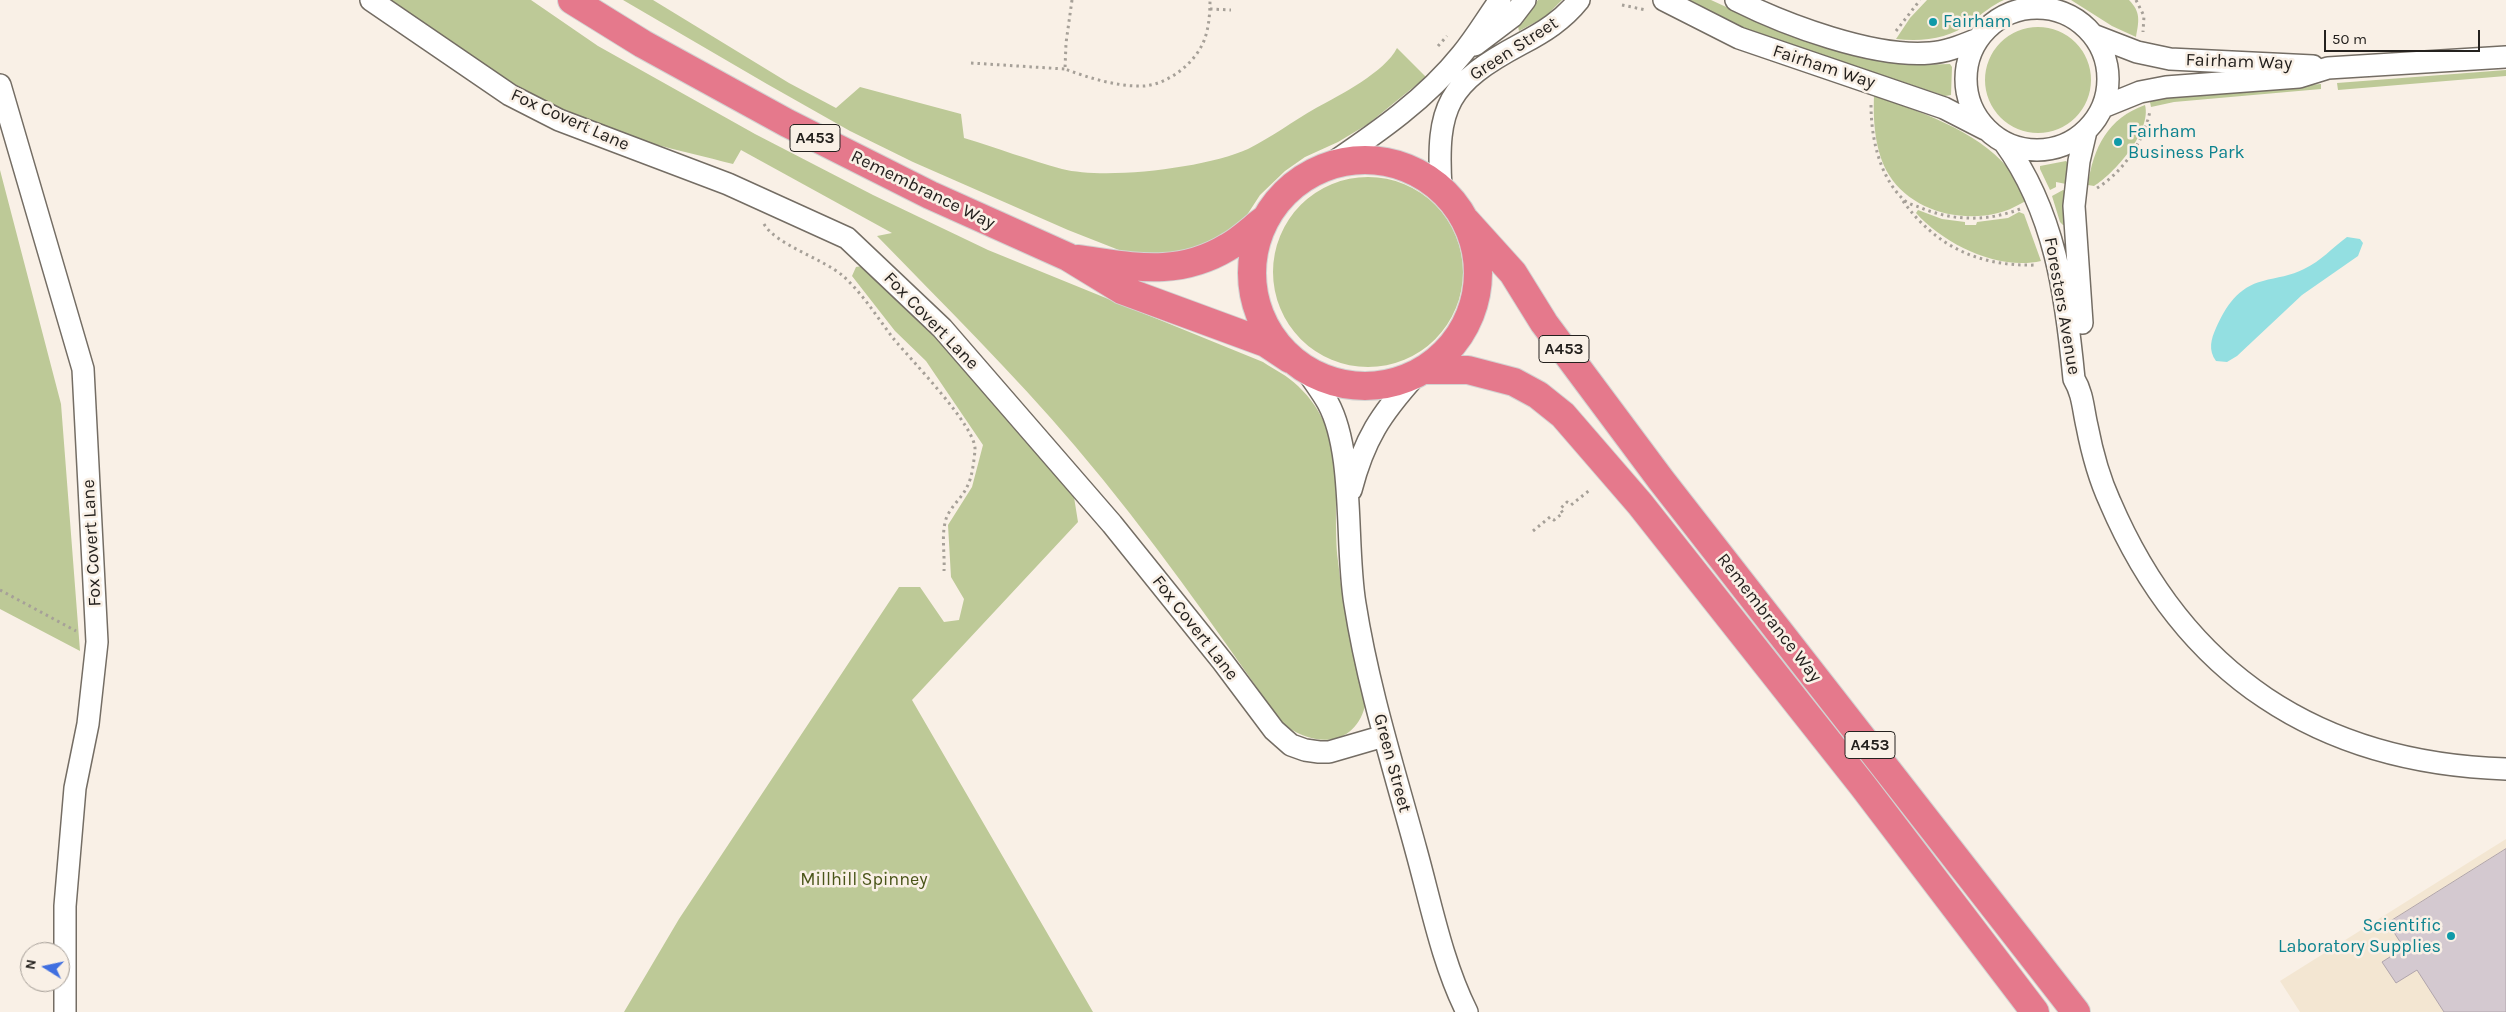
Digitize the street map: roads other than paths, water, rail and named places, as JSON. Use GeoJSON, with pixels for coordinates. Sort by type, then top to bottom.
{"type":"FeatureCollection","features":[{"type":"Feature","properties":{"kind":"highway","name":"Remembrance Way"},"geometry":{"type":"LineString","coordinates":[[572,0],[644,44],[787,123],[930,195],[1068,257],[1122,290],[1266,343],[1298,365],[1327,381],[1349,386],[1386,385],[1420,373],[1468,370],[1514,382],[1538,395],[1563,415],[1640,504],[1863,786],[2035,1012]]}},
{"type":"Feature","properties":{"kind":"highway"},"geometry":{"type":"LineString","coordinates":[[1298,365],[1270,336],[1255,301],[1251,278],[1254,248],[1265,219],[1277,201],[1292,185],[1311,173],[1331,164],[1360,159],[1389,162],[1416,171],[1441,188],[1455,203],[1466,221],[1477,253],[1478,287],[1469,320],[1451,348],[1420,373]]}},
{"type":"Feature","properties":{"kind":"highway","name":"Remembrance Way"},"geometry":{"type":"LineString","coordinates":[[1068,257],[1138,267],[1174,268],[1202,260],[1229,247],[1265,219]]}},
{"type":"Feature","properties":{"kind":"highway","name":"Remembrance Way"},"geometry":{"type":"LineString","coordinates":[[1466,221],[1512,273],[1544,323],[1662,480],[2076,1012]]}},
{"type":"Feature","properties":{"kind":"street","name":"Fox Covert Lane"},"geometry":{"type":"LineString","coordinates":[[371,0],[510,95],[559,120],[728,184],[847,238],[942,328],[1112,524],[1223,662],[1274,730],[1291,745],[1304,750],[1319,752],[1329,752],[1384,736]]}},
{"type":"Feature","properties":{"kind":"street","name":"Green Street"},"geometry":{"type":"LineString","coordinates":[[1331,164],[1383,129],[1441,77],[1462,54],[1500,0]]}},
{"type":"Feature","properties":{"kind":"street"},"geometry":{"type":"LineString","coordinates":[[1462,54],[1506,22],[1525,0]]}},
{"type":"Feature","properties":{"kind":"street","name":"Green Street"},"geometry":{"type":"LineString","coordinates":[[1441,188],[1439,143],[1447,108],[1454,93],[1479,69],[1560,21],[1579,0]]}},
{"type":"Feature","properties":{"kind":"street","name":"Fairham Way"},"geometry":{"type":"LineString","coordinates":[[1736,0],[1795,24],[1872,48],[1904,53],[1931,53],[1978,39]]}},
{"type":"Feature","properties":{"kind":"street","name":"Fairham Way"},"geometry":{"type":"LineString","coordinates":[[1656,6],[1739,38],[1944,108],[1996,136]]}},
{"type":"Feature","properties":{"kind":"street"},"geometry":{"type":"LineString","coordinates":[[2047,9],[2066,15],[2083,25],[2101,47],[2106,62],[2107,92],[2103,107],[2086,131],[2072,142],[2055,148],[2038,150],[2021,148],[1996,136],[1972,107],[1968,93],[1968,65],[1978,39],[1997,21],[2021,10],[2047,9]]}},
{"type":"Feature","properties":{"kind":"street","name":"Fairham Way"},"geometry":{"type":"LineString","coordinates":[[2092,35],[2137,52],[2170,59],[2300,64],[2328,68],[2506,57]]}},
{"type":"Feature","properties":{"kind":"street","name":"Fairham Way"},"geometry":{"type":"LineString","coordinates":[[2103,107],[2145,91],[2166,86],[2299,77],[2328,68]]}},
{"type":"Feature","properties":{"kind":"street","name":"Fox Covert Lane"},"geometry":{"type":"LineString","coordinates":[[0,85],[83,369],[97,642],[88,724],[75,788],[67,886],[65,1012]]}},
{"type":"Feature","properties":{"kind":"street","name":"Foresters Avenue"},"geometry":{"type":"LineString","coordinates":[[2081,390],[2086,378],[2074,224],[2075,188],[2086,131]]}},
{"type":"Feature","properties":{"kind":"street","name":"Foresters Avenue"},"geometry":{"type":"LineString","coordinates":[[1996,136],[2021,165],[2038,200],[2059,269],[2074,379],[2081,390],[2088,434],[2101,480],[2129,542],[2177,615],[2191,632],[2240,679],[2283,711],[2345,740],[2417,761],[2474,768],[2506,769]]}},
{"type":"Feature","properties":{"kind":"street","name":"Green Street"},"geometry":{"type":"LineString","coordinates":[[1298,365],[1328,403],[1339,432],[1345,471],[1350,565],[1354,602],[1361,638],[1384,736],[1448,965],[1467,1012]]}},
{"type":"Feature","properties":{"kind":"street","name":"Green Street"},"geometry":{"type":"LineString","coordinates":[[1347,507],[1356,467],[1366,441],[1386,409],[1420,373]]}},
{"type":"Feature","properties":{"kind":"water"},"geometry":{"type":"Polygon","coordinates":[[[2347,237],[2360,239],[2363,243],[2358,256],[2302,295],[2237,356],[2227,362],[2216,361],[2211,349],[2213,336],[2224,312],[2234,298],[2254,284],[2289,275],[2310,266],[2347,237]]]}},
{"type":"Feature","properties":{"kind":"place","name":"Fairham"},"geometry":{"type":"Point","coordinates":[1933,22]}},
{"type":"Feature","properties":{"kind":"place","name":"Fairham Business Park"},"geometry":{"type":"Point","coordinates":[2118,142]}},
{"type":"Feature","properties":{"kind":"place","name":"Scientific Laboratory Supplies"},"geometry":{"type":"Point","coordinates":[2451,936]}},
{"type":"Feature","properties":{"kind":"park label","name":"Millhill Spinney"},"geometry":{"type":"Point","coordinates":[864,880]}}]}
